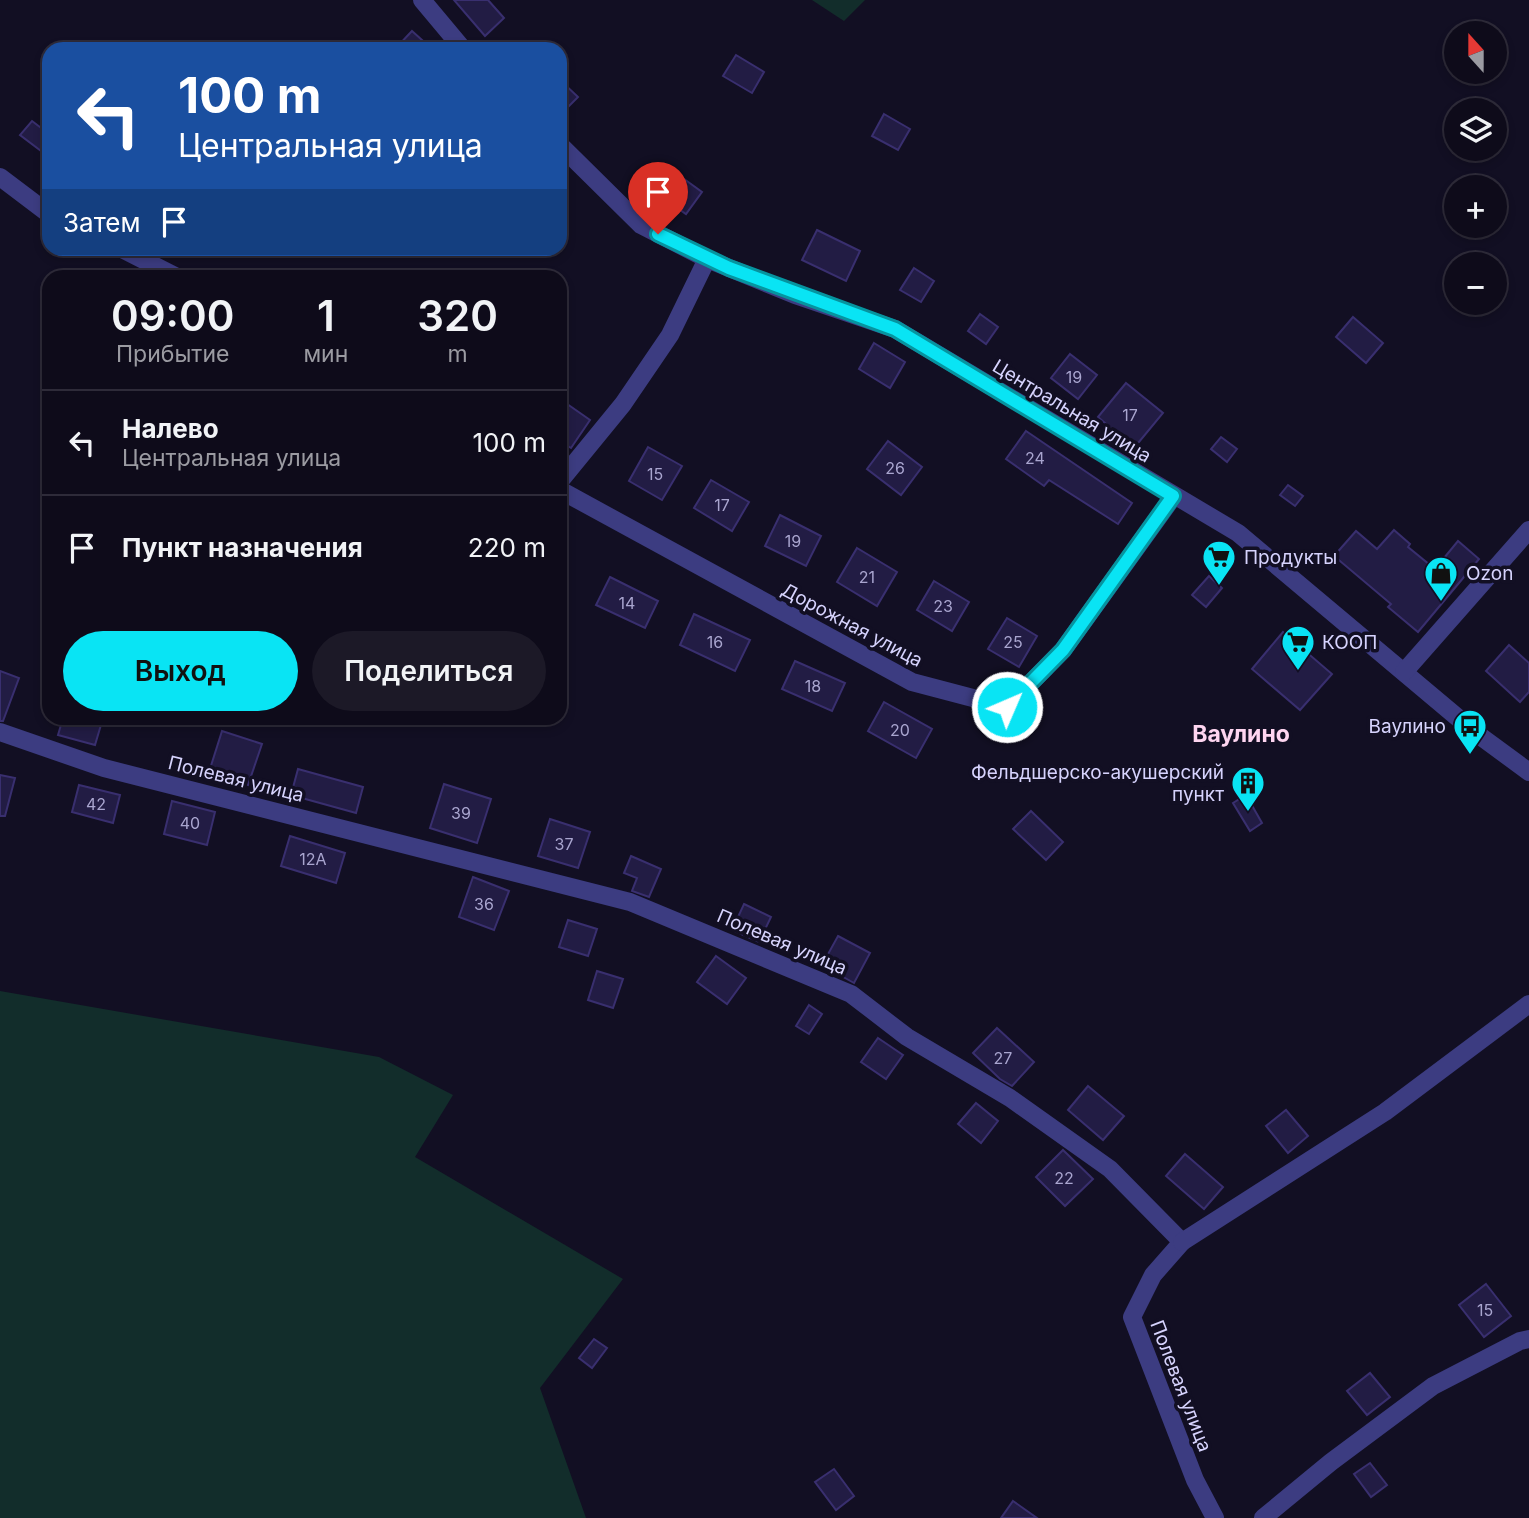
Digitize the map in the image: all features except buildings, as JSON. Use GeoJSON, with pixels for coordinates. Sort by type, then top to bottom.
{"type":"FeatureCollection","features":[{"type":"Feature","properties":{"kind":"street"},"geometry":{"type":"LineString","coordinates":[[422,0],[457,42]]}},
{"type":"Feature","properties":{"kind":"street","name":"Центральная улица"},"geometry":{"type":"LineString","coordinates":[[567,152],[641,225],[707,259],[795,295],[895,329],[1238,533],[1476,733],[1529,772]]}},
{"type":"Feature","properties":{"kind":"street"},"geometry":{"type":"LineString","coordinates":[[0,177],[42,209]]}},
{"type":"Feature","properties":{"kind":"street"},"geometry":{"type":"LineString","coordinates":[[136,256],[163,270]]}},
{"type":"Feature","properties":{"kind":"street"},"geometry":{"type":"LineString","coordinates":[[567,472],[623,404],[662,346],[707,259]]}},
{"type":"Feature","properties":{"kind":"street","name":"Дорожная улица"},"geometry":{"type":"LineString","coordinates":[[567,494],[912,682],[1007,707],[1063,650],[1173,496]]}},
{"type":"Feature","properties":{"kind":"street"},"geometry":{"type":"LineString","coordinates":[[1404,672],[1529,530]]}},
{"type":"Feature","properties":{"kind":"street","name":"Полевая улица"},"geometry":{"type":"LineString","coordinates":[[0,732],[104,768],[631,902],[851,994],[907,1037],[1010,1098],[1110,1169],[1182,1242],[1153,1275],[1132,1317],[1195,1480],[1215,1518]]}},
{"type":"Feature","properties":{"kind":"street"},"geometry":{"type":"LineString","coordinates":[[1182,1242],[1385,1112],[1529,1004]]}},
{"type":"Feature","properties":{"kind":"street"},"geometry":{"type":"LineString","coordinates":[[1263,1518],[1331,1462],[1433,1386],[1520,1341],[1529,1339]]}},
{"type":"Feature","properties":{"kind":"green space"},"geometry":{"type":"Polygon","coordinates":[[[812,0],[865,0],[844,21],[812,0]]]}},
{"type":"Feature","properties":{"kind":"green space"},"geometry":{"type":"Polygon","coordinates":[[[0,991],[379,1057],[453,1095],[415,1157],[623,1279],[540,1388],[586,1518],[0,1518],[0,991]]]}},
{"type":"Feature","properties":{"kind":"place","name":"Продукты"},"geometry":{"type":"Point","coordinates":[1219,587]}},
{"type":"Feature","properties":{"kind":"place","name":"Ozon"},"geometry":{"type":"Point","coordinates":[1441,603]}},
{"type":"Feature","properties":{"kind":"place","name":"КООП"},"geometry":{"type":"Point","coordinates":[1298,672]}},
{"type":"Feature","properties":{"kind":"place","name":"Ваулино"},"geometry":{"type":"Point","coordinates":[1470,756]}},
{"type":"Feature","properties":{"kind":"place","name":"Фельдшерско-акушерский пункт"},"geometry":{"type":"Point","coordinates":[1248,813]}},
{"type":"Feature","properties":{"kind":"district","name":"Ваулино"},"geometry":{"type":"Point","coordinates":[1241,734]}},
{"type":"Feature","properties":{"kind":"route"},"geometry":{"type":"LineString","coordinates":[[658,234],[707,259],[795,295],[895,329],[1173,496],[1063,650],[1007,707]]}}]}
